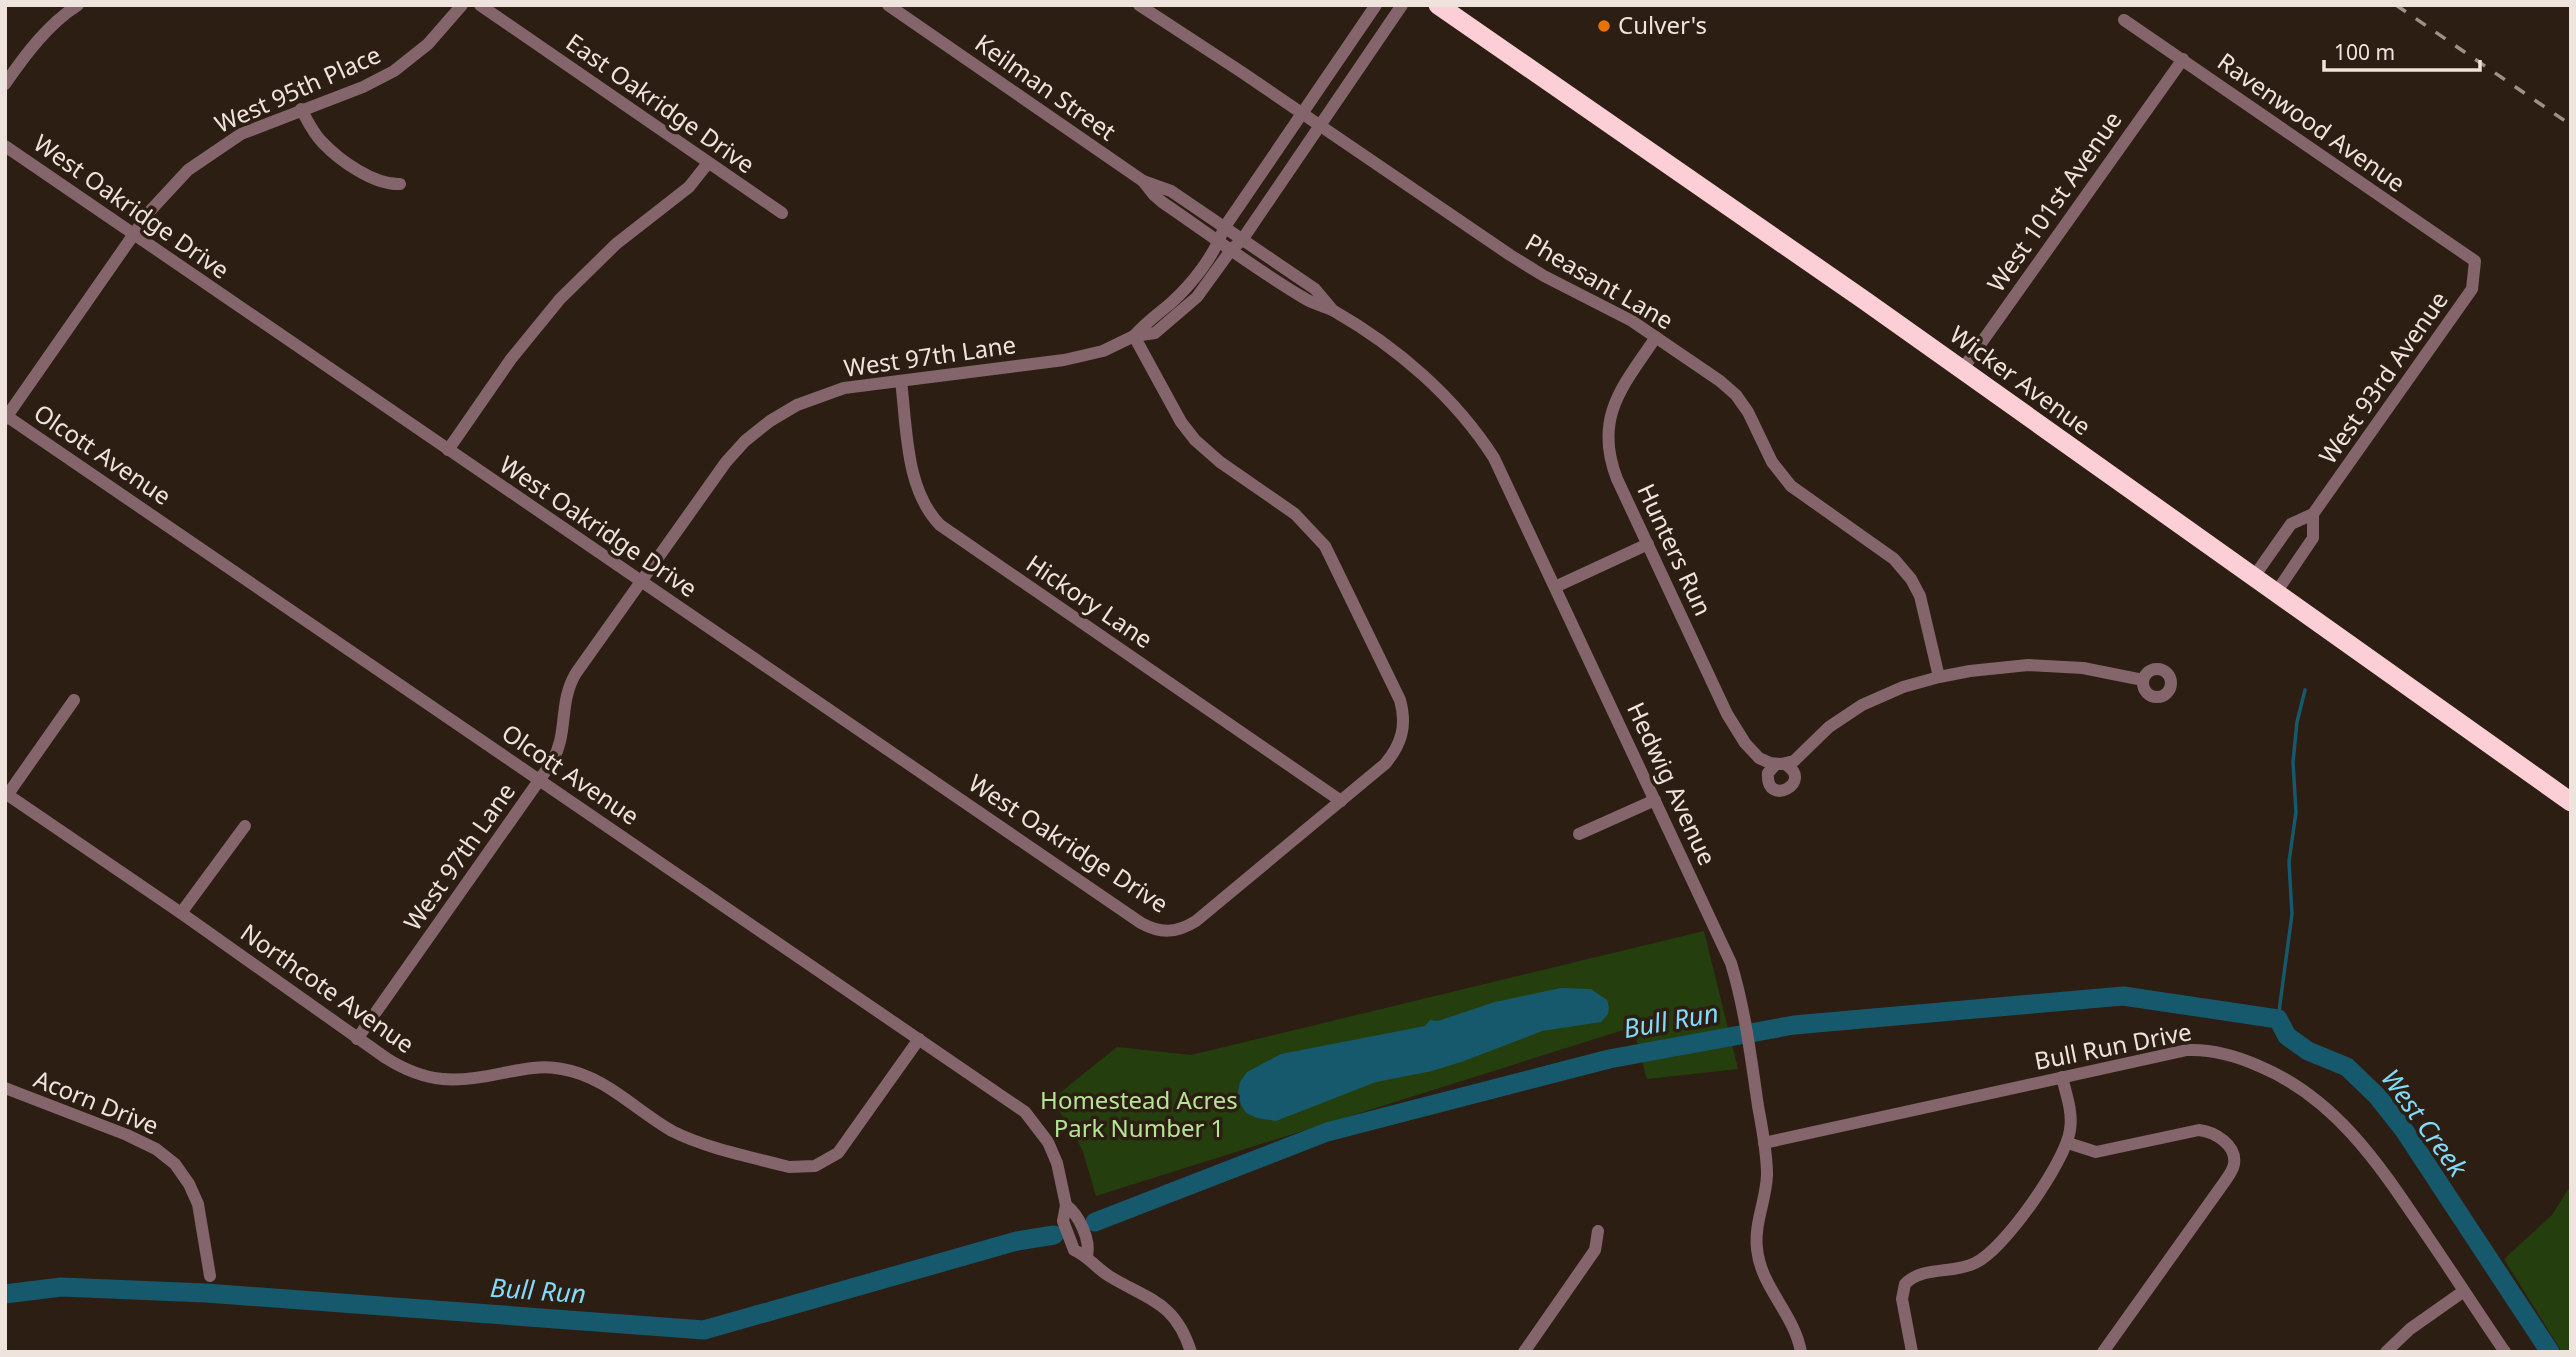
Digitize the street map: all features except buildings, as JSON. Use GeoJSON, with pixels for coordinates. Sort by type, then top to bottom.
{"type":"FeatureCollection","features":[{"type":"Feature","properties":{"kind":"highway","name":"Wicker Avenue"},"geometry":{"type":"LineString","coordinates":[[1438,5],[1962,370],[2571,802]]}},
{"type":"Feature","properties":{"kind":"street"},"geometry":{"type":"LineString","coordinates":[[5,84],[28,52],[78,5]]}},
{"type":"Feature","properties":{"kind":"street","name":"West 95th Place"},"geometry":{"type":"LineString","coordinates":[[6,416],[134,234],[166,192],[198,162],[241,134],[363,87],[404,64],[436,36],[462,5]]}},
{"type":"Feature","properties":{"kind":"street","name":"East Oakridge Drive"},"geometry":{"type":"LineString","coordinates":[[480,5],[782,213]]}},
{"type":"Feature","properties":{"kind":"street","name":"Keilman Street"},"geometry":{"type":"LineString","coordinates":[[888,5],[1143,181],[1171,191],[1242,240]]}},
{"type":"Feature","properties":{"kind":"street","name":"Pheasant Lane"},"geometry":{"type":"LineString","coordinates":[[1139,5],[1522,263],[1612,309],[1720,381],[1736,395],[1748,412],[1772,462],[1791,486],[1886,553],[1906,571],[1920,596],[1938,677]]}},
{"type":"Feature","properties":{"kind":"street","name":"West 97th Lane"},"geometry":{"type":"LineString","coordinates":[[1134,336],[1189,284],[1219,242],[1224,228],[1376,5]]}},
{"type":"Feature","properties":{"kind":"street","name":"West 97th Lane"},"geometry":{"type":"LineString","coordinates":[[358,1038],[540,780],[560,745],[567,690],[640,581],[726,462],[758,431],[797,405],[829,392],[859,385],[1077,358],[1103,351],[1134,336],[1155,333],[1204,289],[1231,250],[1242,240],[1402,5]]}},
{"type":"Feature","properties":{"kind":"street","name":"Ravenwood Avenue"},"geometry":{"type":"LineString","coordinates":[[2124,20],[2475,261]]}},
{"type":"Feature","properties":{"kind":"street","name":"West 101st Avenue"},"geometry":{"type":"LineString","coordinates":[[1962,370],[2183,59]]}},
{"type":"Feature","properties":{"kind":"street"},"geometry":{"type":"LineString","coordinates":[[301,109],[321,141],[335,153],[373,179],[400,184]]}},
{"type":"Feature","properties":{"kind":"street","name":"West Oakridge Drive"},"geometry":{"type":"LineString","coordinates":[[5,146],[1141,923],[1156,930],[1173,932],[1196,921],[1341,801]]}},
{"type":"Feature","properties":{"kind":"street"},"geometry":{"type":"LineString","coordinates":[[448,450],[516,352],[560,299],[616,244],[689,187],[708,163]]}},
{"type":"Feature","properties":{"kind":"street","name":"Keilman Street"},"geometry":{"type":"LineString","coordinates":[[1143,181],[1154,195],[1231,250]]}},
{"type":"Feature","properties":{"kind":"street","name":"Hedwig Avenue"},"geometry":{"type":"LineString","coordinates":[[1242,240],[1315,289],[1333,310]]}},
{"type":"Feature","properties":{"kind":"street","name":"Hedwig Avenue"},"geometry":{"type":"LineString","coordinates":[[1231,250],[1307,300],[1333,310],[1418,370],[1471,426],[1501,471],[1727,953],[1738,988],[1764,1143],[1767,1174],[1756,1228],[1758,1259],[1768,1285],[1793,1324],[1801,1352]]}},
{"type":"Feature","properties":{"kind":"street","name":"West 93rd Avenue"},"geometry":{"type":"LineString","coordinates":[[2275,594],[2312,538],[2314,514],[2472,289],[2475,261]]}},
{"type":"Feature","properties":{"kind":"street"},"geometry":{"type":"LineString","coordinates":[[1134,336],[1176,412],[1195,440],[1220,462],[1295,514],[1325,545],[1400,699],[1403,733],[1396,748],[1385,764],[1341,801]]}},
{"type":"Feature","properties":{"kind":"street","name":"Hunters Run"},"geometry":{"type":"LineString","coordinates":[[1656,338],[1617,396],[1610,415],[1608,436],[1613,468],[1733,724],[1745,743],[1759,758],[1781,764],[1794,761],[1829,727],[1862,705],[1903,687],[1938,677]]}},
{"type":"Feature","properties":{"kind":"street","name":"Hickory Lane"},"geometry":{"type":"LineString","coordinates":[[901,381],[917,491],[924,507],[940,525],[1341,801]]}},
{"type":"Feature","properties":{"kind":"street","name":"Olcott Avenue"},"geometry":{"type":"LineString","coordinates":[[6,416],[1014,1104],[1033,1121],[1054,1153],[1066,1205],[1063,1221],[1074,1250],[1087,1256],[1102,1271],[1147,1294],[1164,1308],[1186,1337],[1191,1352]]}},
{"type":"Feature","properties":{"kind":"street","name":"West 93rd Avenue"},"geometry":{"type":"LineString","coordinates":[[2253,578],[2291,524],[2314,514]]}},
{"type":"Feature","properties":{"kind":"street"},"geometry":{"type":"LineString","coordinates":[[1555,587],[1648,544]]}},
{"type":"Feature","properties":{"kind":"street"},"geometry":{"type":"LineString","coordinates":[[1938,677],[2028,665],[2083,668],[2143,680]]}},
{"type":"Feature","properties":{"kind":"street"},"geometry":{"type":"LineString","coordinates":[[7,793],[74,700]]}},
{"type":"Feature","properties":{"kind":"street","name":"Northcote Avenue"},"geometry":{"type":"LineString","coordinates":[[7,793],[405,1070],[434,1079],[462,1080],[538,1068],[559,1068],[581,1073],[682,1135],[797,1168],[815,1166],[838,1153],[919,1039]]}},
{"type":"Feature","properties":{"kind":"street"},"geometry":{"type":"LineString","coordinates":[[1579,834],[1656,800]]}},
{"type":"Feature","properties":{"kind":"street"},"geometry":{"type":"LineString","coordinates":[[181,913],[245,826]]}},
{"type":"Feature","properties":{"kind":"street","name":"Bull Run Drive"},"geometry":{"type":"LineString","coordinates":[[1764,1143],[2188,1050],[2200,1049],[2239,1058],[2281,1075],[2316,1098],[2357,1138],[2379,1165],[2505,1352]]}},
{"type":"Feature","properties":{"kind":"street"},"geometry":{"type":"LineString","coordinates":[[1912,1352],[1902,1299],[1905,1284],[1916,1275],[1964,1268],[1992,1253],[2005,1238],[2054,1171],[2068,1143],[2071,1117],[2062,1077]]}},
{"type":"Feature","properties":{"kind":"street","name":"Acorn Drive"},"geometry":{"type":"LineString","coordinates":[[5,1088],[127,1135],[156,1149],[175,1164],[189,1184],[198,1204],[210,1276]]}},
{"type":"Feature","properties":{"kind":"street"},"geometry":{"type":"LineString","coordinates":[[2068,1143],[2096,1152],[2199,1130],[2222,1140],[2232,1152],[2232,1170],[2103,1352]]}},
{"type":"Feature","properties":{"kind":"street"},"geometry":{"type":"LineString","coordinates":[[1524,1352],[1595,1250],[1598,1231]]}},
{"type":"Feature","properties":{"kind":"street"},"geometry":{"type":"LineString","coordinates":[[2386,1352],[2410,1329],[2464,1291]]}},
{"type":"Feature","properties":{"kind":"green space","name":"Homestead Acres Park Number 1"},"geometry":{"type":"Polygon","coordinates":[[[1704,931],[1738,1069],[1647,1079],[1633,1027],[1096,1196],[1083,1152],[1072,1129],[1051,1100],[1117,1047],[1191,1055],[1704,931]]]}},
{"type":"Feature","properties":{"kind":"green space"},"geometry":{"type":"Polygon","coordinates":[[[2571,1185],[2571,1352],[2562,1352],[2504,1259],[2552,1215],[2571,1185]]]}},
{"type":"Feature","properties":{"kind":"water"},"geometry":{"type":"Polygon","coordinates":[[[1561,988],[1591,989],[1607,1000],[1608,1014],[1601,1022],[1542,1031],[1432,1071],[1376,1082],[1276,1121],[1246,1113],[1241,1105],[1238,1093],[1240,1082],[1247,1072],[1281,1054],[1425,1026],[1430,1020],[1438,1021],[1495,1002],[1561,988]]]}},
{"type":"Feature","properties":{"kind":"waterway","name":"West Creek"},"geometry":{"type":"LineString","coordinates":[[2278,1019],[2292,914],[2289,862],[2296,812],[2293,762],[2297,722],[2305,690]]}},
{"type":"Feature","properties":{"kind":"waterway","name":"Bull Run"},"geometry":{"type":"LineString","coordinates":[[1095,1222],[1327,1132],[1609,1059],[1794,1025],[2123,996],[2278,1019],[2287,1036],[2308,1051],[2347,1067],[2378,1097],[2404,1130],[2550,1352]]}},
{"type":"Feature","properties":{"kind":"waterway","name":"Bull Run"},"geometry":{"type":"LineString","coordinates":[[5,1294],[61,1287],[206,1293],[704,1330],[1017,1241],[1054,1235]]}},
{"type":"Feature","properties":{"kind":"railway"},"geometry":{"type":"LineString","coordinates":[[2396,5],[2571,125]]}},
{"type":"Feature","properties":{"kind":"place","name":"Culver's"},"geometry":{"type":"Point","coordinates":[1604,26]}}]}
